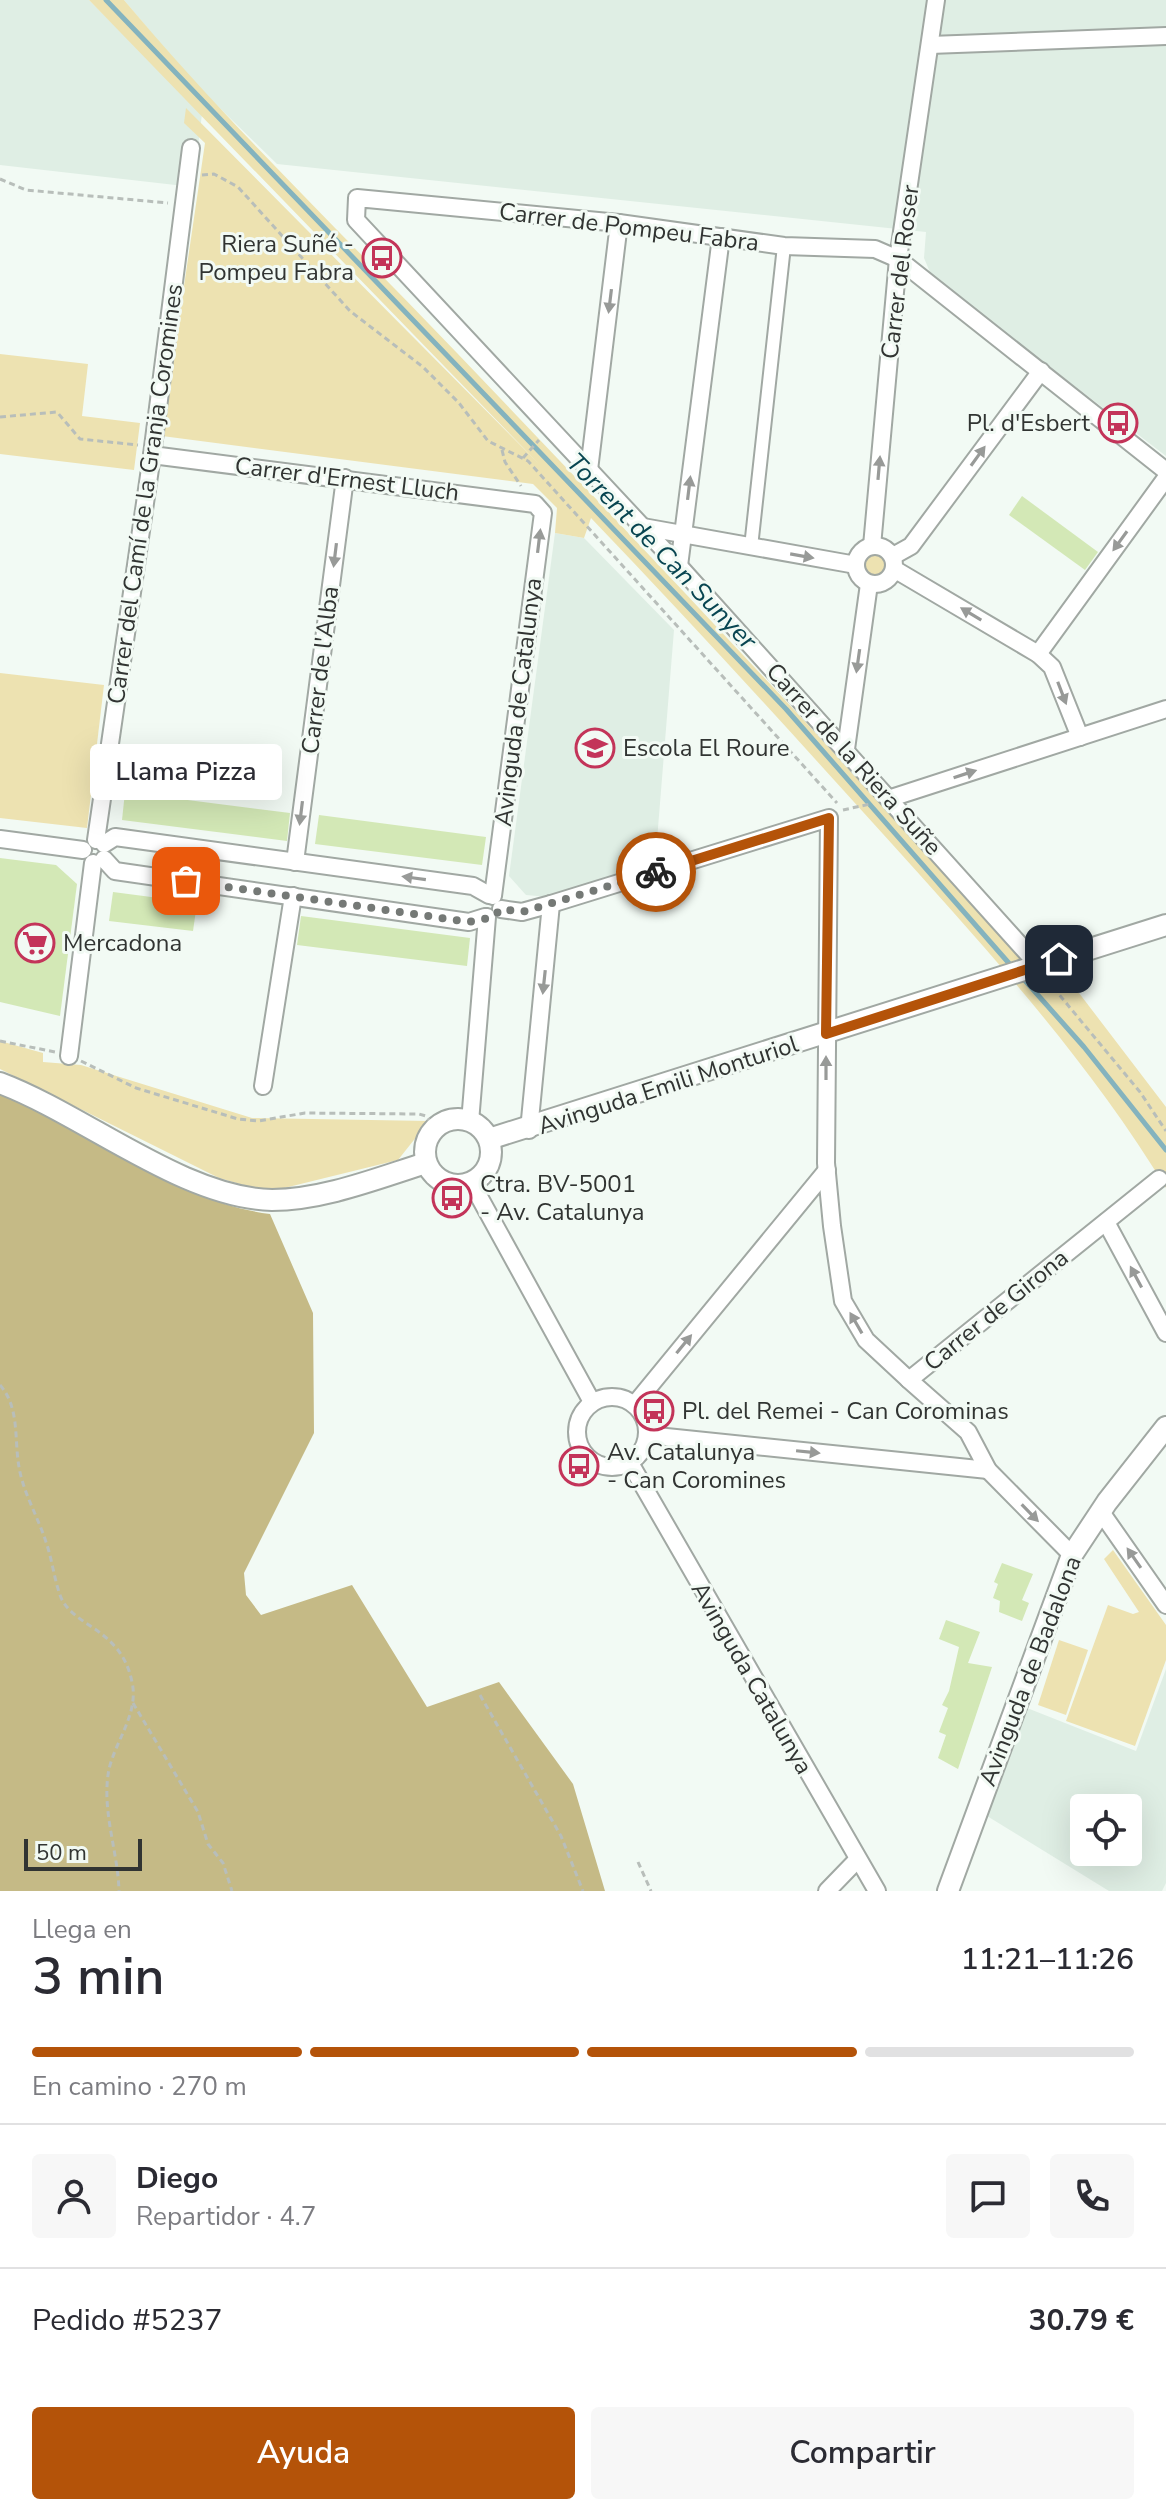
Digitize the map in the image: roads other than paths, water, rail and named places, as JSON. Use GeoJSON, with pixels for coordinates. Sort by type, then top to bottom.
{"type":"FeatureCollection","features":[{"type":"Feature","properties":{"kind":"street","name":"Carrer del Roser"},"geometry":{"type":"LineString","coordinates":[[872,546],[898,259],[936,0]]}},
{"type":"Feature","properties":{"kind":"street"},"geometry":{"type":"LineString","coordinates":[[930,45],[1166,36]]}},
{"type":"Feature","properties":{"kind":"street","name":"Carrer del Camí de la Granja Coromines"},"geometry":{"type":"LineString","coordinates":[[69,1056],[153,450],[191,148]]}},
{"type":"Feature","properties":{"kind":"street","name":"Carrer de Pompeu Fabra"},"geometry":{"type":"LineString","coordinates":[[357,198],[619,223],[784,246],[875,249],[898,259]]}},
{"type":"Feature","properties":{"kind":"street","name":"Carrer de la Riera Suñe"},"geometry":{"type":"LineString","coordinates":[[357,198],[356,220],[846,749],[886,799],[1034,966]]}},
{"type":"Feature","properties":{"kind":"street"},"geometry":{"type":"LineString","coordinates":[[589,470],[619,223]]}},
{"type":"Feature","properties":{"kind":"street"},"geometry":{"type":"LineString","coordinates":[[679,566],[721,237]]}},
{"type":"Feature","properties":{"kind":"street"},"geometry":{"type":"LineString","coordinates":[[751,547],[784,246]]}},
{"type":"Feature","properties":{"kind":"street"},"geometry":{"type":"LineString","coordinates":[[898,259],[1166,471]]}},
{"type":"Feature","properties":{"kind":"street"},"geometry":{"type":"LineString","coordinates":[[1041,371],[911,546],[894,563],[884,583],[869,584],[860,578],[856,565],[861,552],[872,546],[886,549],[894,563],[1038,654],[1052,667],[1080,737]]}},
{"type":"Feature","properties":{"kind":"street","name":"Carrer d'Ernest Lluch"},"geometry":{"type":"LineString","coordinates":[[153,450],[519,502],[540,508]]}},
{"type":"Feature","properties":{"kind":"street","name":"Carrer de l'Alba"},"geometry":{"type":"LineString","coordinates":[[295,862],[345,478]]}},
{"type":"Feature","properties":{"kind":"street"},"geometry":{"type":"LineString","coordinates":[[1038,654],[1166,478]]}},
{"type":"Feature","properties":{"kind":"street","name":"Avinguda de Catalunya"},"geometry":{"type":"LineString","coordinates":[[470,1122],[491,907],[543,513],[540,508]]}},
{"type":"Feature","properties":{"kind":"street"},"geometry":{"type":"LineString","coordinates":[[643,527],[856,565]]}},
{"type":"Feature","properties":{"kind":"street"},"geometry":{"type":"LineString","coordinates":[[846,749],[869,584]]}},
{"type":"Feature","properties":{"kind":"street"},"geometry":{"type":"LineString","coordinates":[[886,799],[1166,709]]}},
{"type":"Feature","properties":{"kind":"street"},"geometry":{"type":"LineString","coordinates":[[96,851],[115,837],[473,886],[491,907],[522,912],[829,818],[827,1170],[843,1301],[866,1340],[909,1380]]}},
{"type":"Feature","properties":{"kind":"street"},"geometry":{"type":"LineString","coordinates":[[0,839],[96,851],[115,871],[469,922],[491,907]]}},
{"type":"Feature","properties":{"kind":"street"},"geometry":{"type":"LineString","coordinates":[[263,1086],[293,896]]}},
{"type":"Feature","properties":{"kind":"street"},"geometry":{"type":"LineString","coordinates":[[529,1130],[551,904]]}},
{"type":"Feature","properties":{"kind":"street","name":"Avinguda Emili Monturiol"},"geometry":{"type":"LineString","coordinates":[[489,1139],[529,1130],[1166,925]]}},
{"type":"Feature","properties":{"kind":"street"},"geometry":{"type":"LineString","coordinates":[[0,1083],[51,1104],[175,1172],[233,1194],[291,1199],[426,1163]]}},
{"type":"Feature","properties":{"kind":"street"},"geometry":{"type":"LineString","coordinates":[[448,1120],[470,1122],[489,1139],[491,1157],[487,1169],[471,1182],[445,1182],[426,1163],[426,1145],[435,1128],[448,1120]]}},
{"type":"Feature","properties":{"kind":"street"},"geometry":{"type":"LineString","coordinates":[[635,1404],[827,1170]]}},
{"type":"Feature","properties":{"kind":"street","name":"Carrer de Girona"},"geometry":{"type":"LineString","coordinates":[[1072,1555],[988,1470],[968,1432],[909,1380],[1159,1179]]}},
{"type":"Feature","properties":{"kind":"street"},"geometry":{"type":"LineString","coordinates":[[471,1182],[592,1402]]}},
{"type":"Feature","properties":{"kind":"street"},"geometry":{"type":"LineString","coordinates":[[1106,1222],[1166,1333]]}},
{"type":"Feature","properties":{"kind":"street"},"geometry":{"type":"LineString","coordinates":[[616,1396],[635,1404],[643,1414],[647,1435],[645,1446],[630,1463],[609,1468],[597,1464],[581,1449],[576,1428],[580,1416],[592,1402],[616,1396]]}},
{"type":"Feature","properties":{"kind":"street","name":"Avinguda de Badalona"},"geometry":{"type":"LineString","coordinates":[[948,1891],[1072,1555],[1166,1427]]}},
{"type":"Feature","properties":{"kind":"street"},"geometry":{"type":"LineString","coordinates":[[647,1435],[988,1470]]}},
{"type":"Feature","properties":{"kind":"street","name":"Avinguda Catalunya"},"geometry":{"type":"LineString","coordinates":[[630,1463],[877,1891]]}},
{"type":"Feature","properties":{"kind":"street"},"geometry":{"type":"LineString","coordinates":[[1101,1512],[1166,1605]]}},
{"type":"Feature","properties":{"kind":"street"},"geometry":{"type":"LineString","coordinates":[[827,1891],[857,1860]]}},
{"type":"Feature","properties":{"kind":"waterway","name":"Torrent de Can Sunyer"},"geometry":{"type":"LineString","coordinates":[[106,0],[786,709],[1014,969]]}},
{"type":"Feature","properties":{"kind":"waterway","name":"Torrent de Can Sunyer"},"geometry":{"type":"LineString","coordinates":[[1021,976],[1084,1047],[1166,1150]]}},
{"type":"Feature","properties":{"kind":"place","name":"Riera Suñé - Pompeu Fabra"},"geometry":{"type":"Point","coordinates":[382,258]}},
{"type":"Feature","properties":{"kind":"place","name":"Pl. d'Esbert"},"geometry":{"type":"Point","coordinates":[1118,423]}},
{"type":"Feature","properties":{"kind":"place","name":"Escola El Roure"},"geometry":{"type":"Point","coordinates":[595,748]}},
{"type":"Feature","properties":{"kind":"place","name":"Llama Pizza"},"geometry":{"type":"Point","coordinates":[186,881]}},
{"type":"Feature","properties":{"kind":"place","name":"Mercadona"},"geometry":{"type":"Point","coordinates":[35,943]}},
{"type":"Feature","properties":{"kind":"place","name":"Ctra. BV-5001 - Av. Catalunya"},"geometry":{"type":"Point","coordinates":[452,1198]}},
{"type":"Feature","properties":{"kind":"place","name":"Pl. del Remei - Can Corominas"},"geometry":{"type":"Point","coordinates":[654,1411]}},
{"type":"Feature","properties":{"kind":"place","name":"Av. Catalunya - Can Coromines"},"geometry":{"type":"Point","coordinates":[579,1466]}}]}
